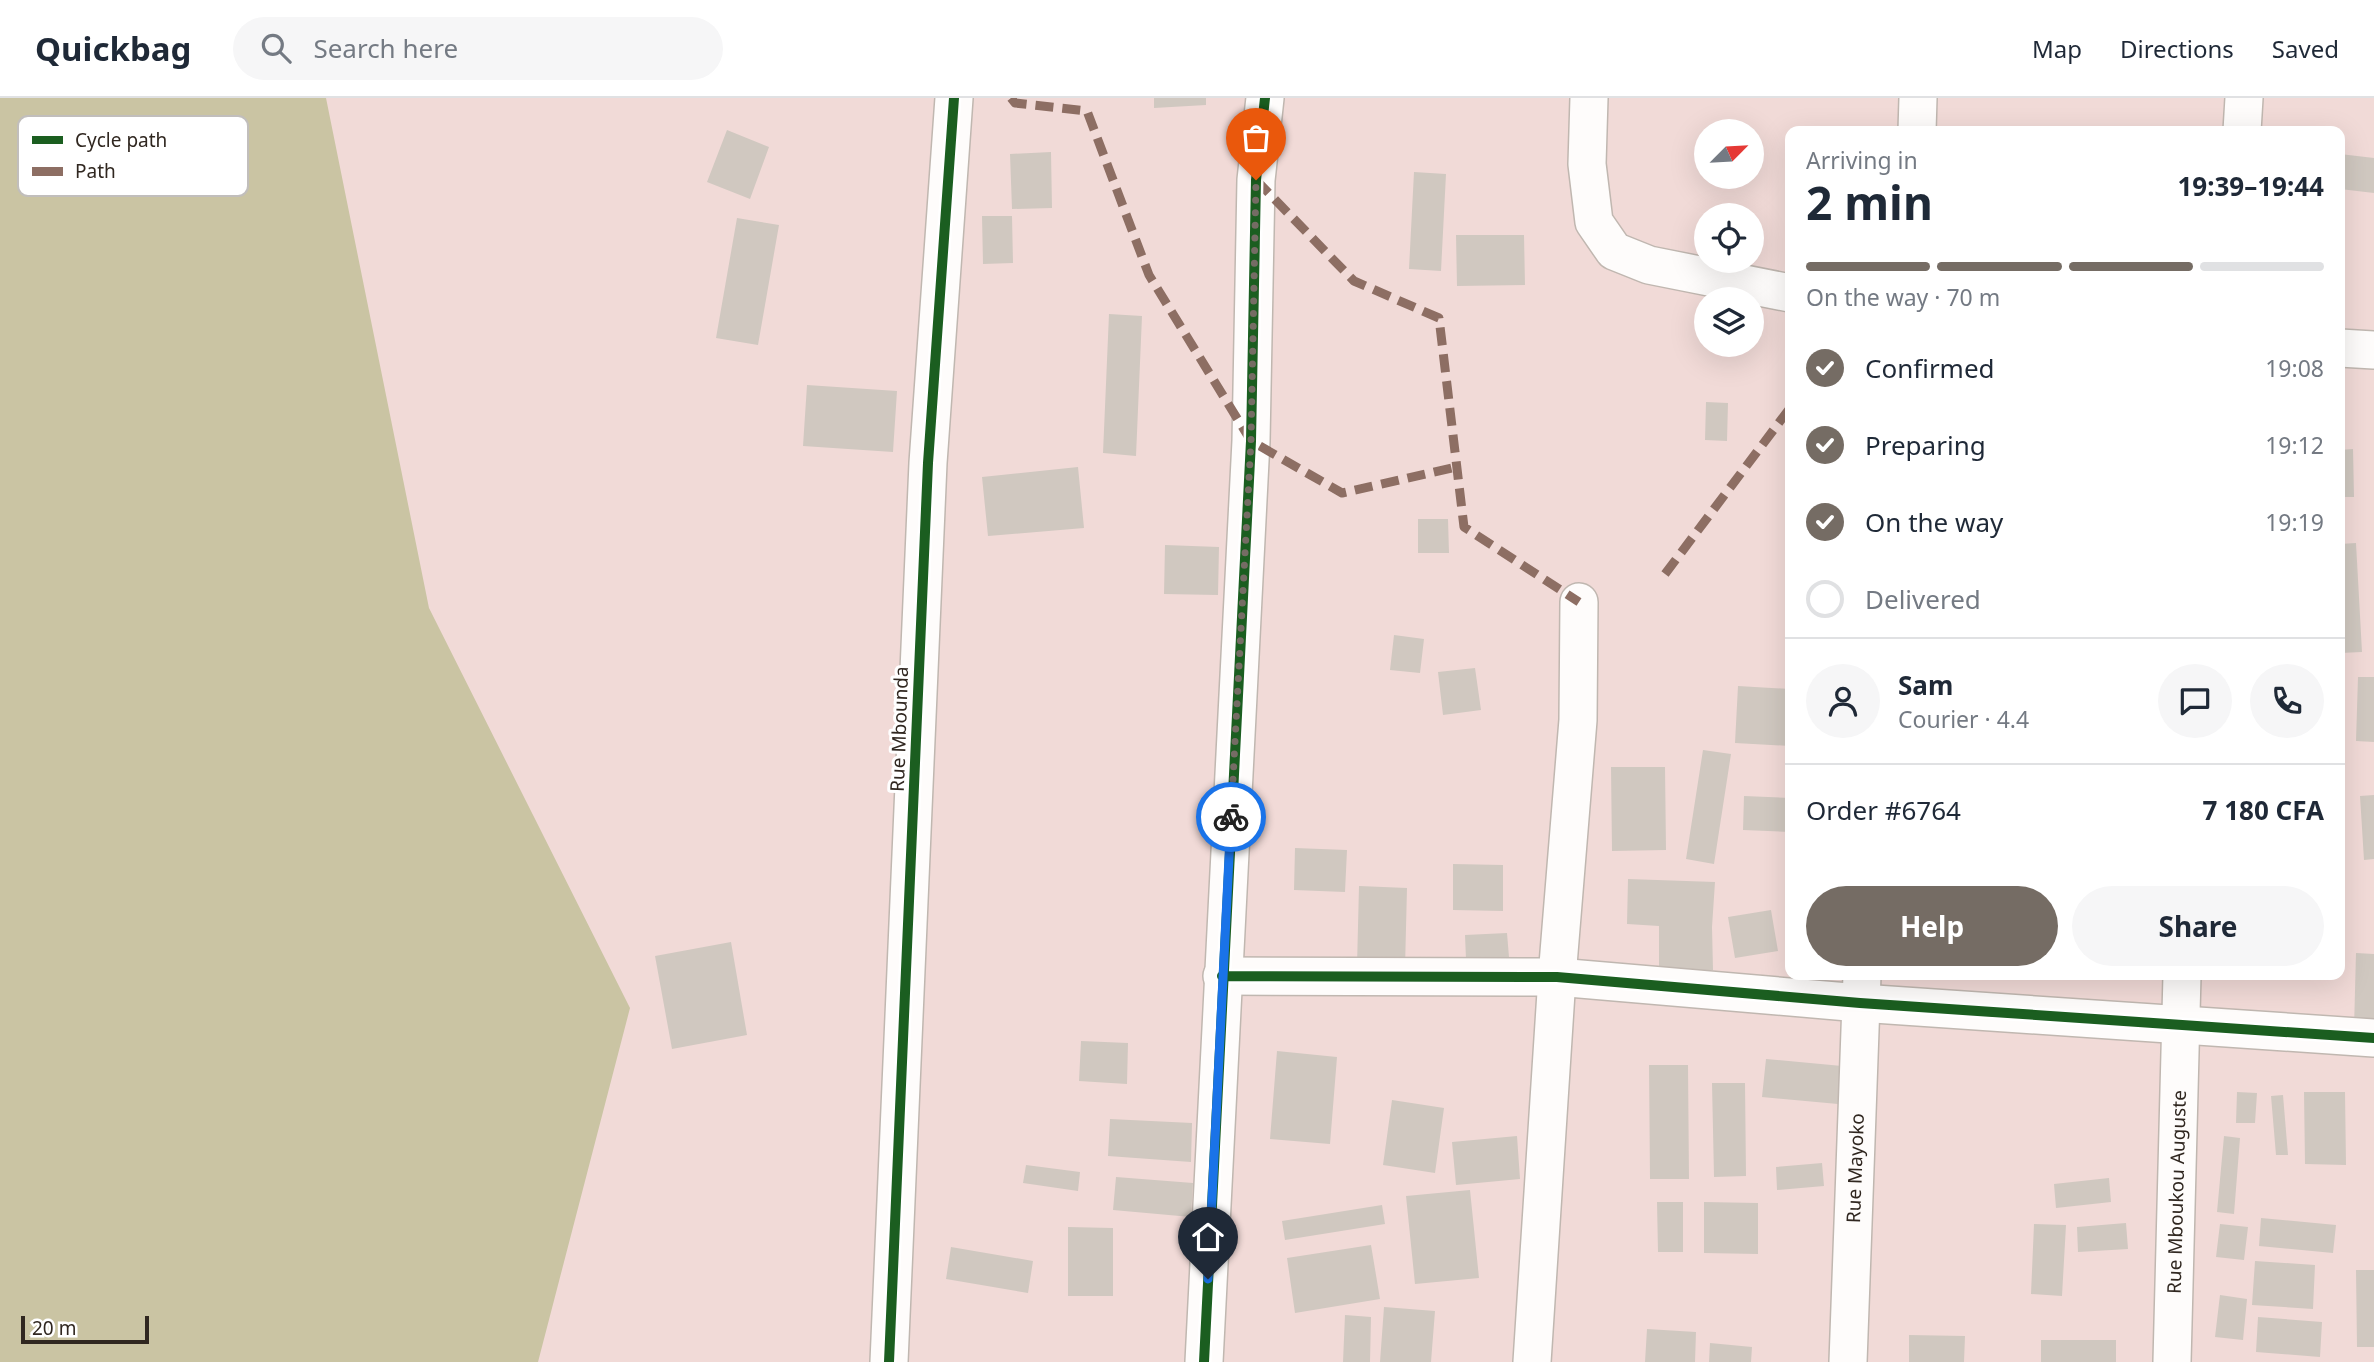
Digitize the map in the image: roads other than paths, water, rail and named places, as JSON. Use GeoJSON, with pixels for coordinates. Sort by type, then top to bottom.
{"type":"FeatureCollection","features":[{"type":"Feature","properties":{"kind":"street","name":"Rue Mbounda"},"geometry":{"type":"LineString","coordinates":[[889,1362],[928,463],[954,98]]}},
{"type":"Feature","properties":{"kind":"street"},"geometry":{"type":"LineString","coordinates":[[1204,1362],[1251,441],[1256,180],[1265,98]]}},
{"type":"Feature","properties":{"kind":"street"},"geometry":{"type":"LineString","coordinates":[[1589,98],[1587,164],[1594,222],[1614,251],[1649,265],[1785,292]]}},
{"type":"Feature","properties":{"kind":"street"},"geometry":{"type":"LineString","coordinates":[[1917,126],[1918,98]]}},
{"type":"Feature","properties":{"kind":"street"},"geometry":{"type":"LineString","coordinates":[[2242,126],[2244,98]]}},
{"type":"Feature","properties":{"kind":"street"},"geometry":{"type":"LineString","coordinates":[[2345,348],[2374,350]]}},
{"type":"Feature","properties":{"kind":"street"},"geometry":{"type":"LineString","coordinates":[[1532,1362],[1557,977],[1578,720],[1579,602]]}},
{"type":"Feature","properties":{"kind":"street"},"geometry":{"type":"LineString","coordinates":[[1222,976],[1557,977],[1861,989],[2180,1024],[2374,1038]]}},
{"type":"Feature","properties":{"kind":"street","name":"Rue Mboukou Auguste"},"geometry":{"type":"LineString","coordinates":[[2172,1362],[2182,980]]}},
{"type":"Feature","properties":{"kind":"street","name":"Rue Mayoko"},"geometry":{"type":"LineString","coordinates":[[1848,1362],[1861,989]]}}]}
